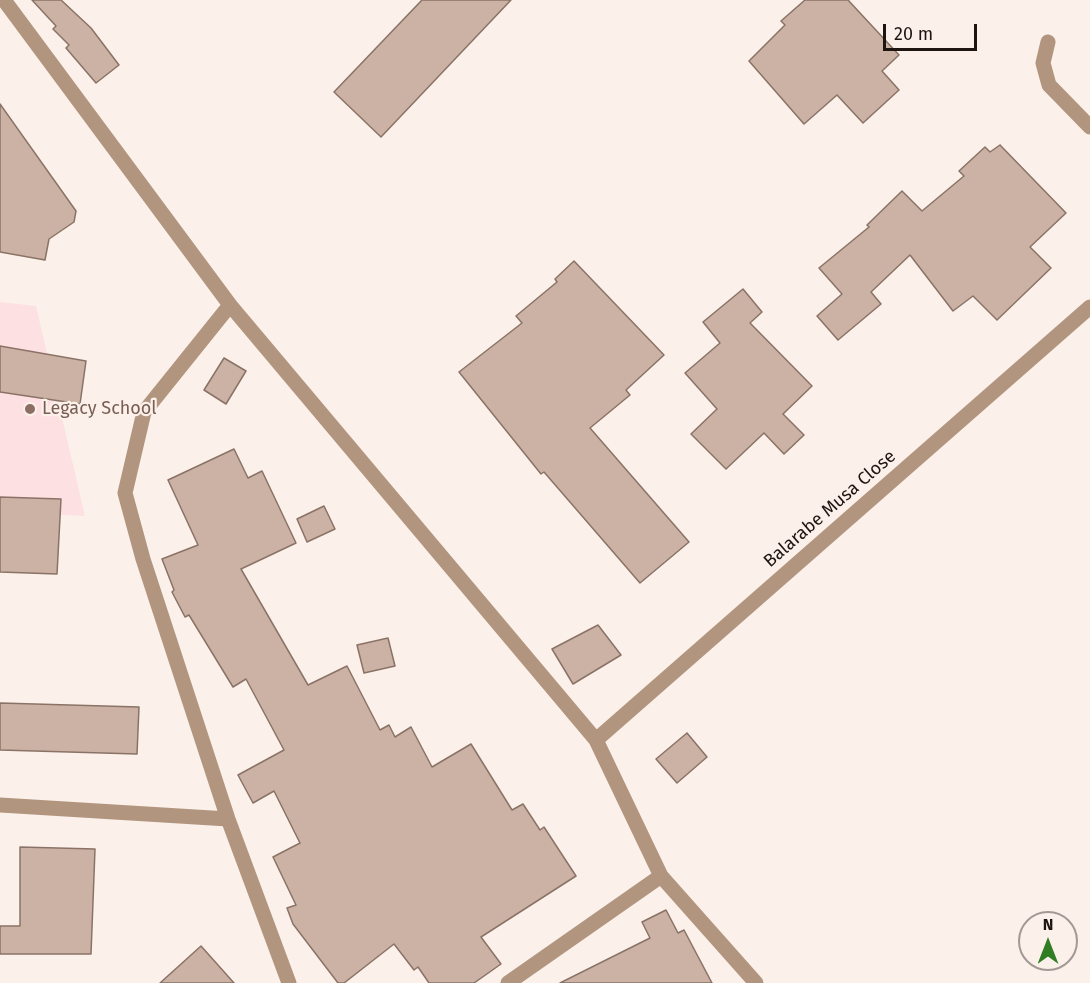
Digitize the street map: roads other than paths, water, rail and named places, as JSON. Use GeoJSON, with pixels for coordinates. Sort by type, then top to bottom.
{"type":"FeatureCollection","features":[{"type":"Feature","properties":{"kind":"street"},"geometry":{"type":"LineString","coordinates":[[4,0],[230,305],[596,740],[661,876],[756,983]]}},
{"type":"Feature","properties":{"kind":"street"},"geometry":{"type":"LineString","coordinates":[[1048,42],[1043,63],[1049,85],[1090,127]]}},
{"type":"Feature","properties":{"kind":"street"},"geometry":{"type":"LineString","coordinates":[[230,305],[144,412],[125,494],[142,559],[228,819],[289,983]]}},
{"type":"Feature","properties":{"kind":"street","name":"Balarabe Musa Close"},"geometry":{"type":"LineString","coordinates":[[596,740],[1090,307]]}},
{"type":"Feature","properties":{"kind":"street"},"geometry":{"type":"LineString","coordinates":[[0,805],[228,819]]}},
{"type":"Feature","properties":{"kind":"street"},"geometry":{"type":"LineString","coordinates":[[508,983],[661,876]]}},
{"type":"Feature","properties":{"kind":"place","name":"Legacy School"},"geometry":{"type":"Point","coordinates":[30,409]}}]}
